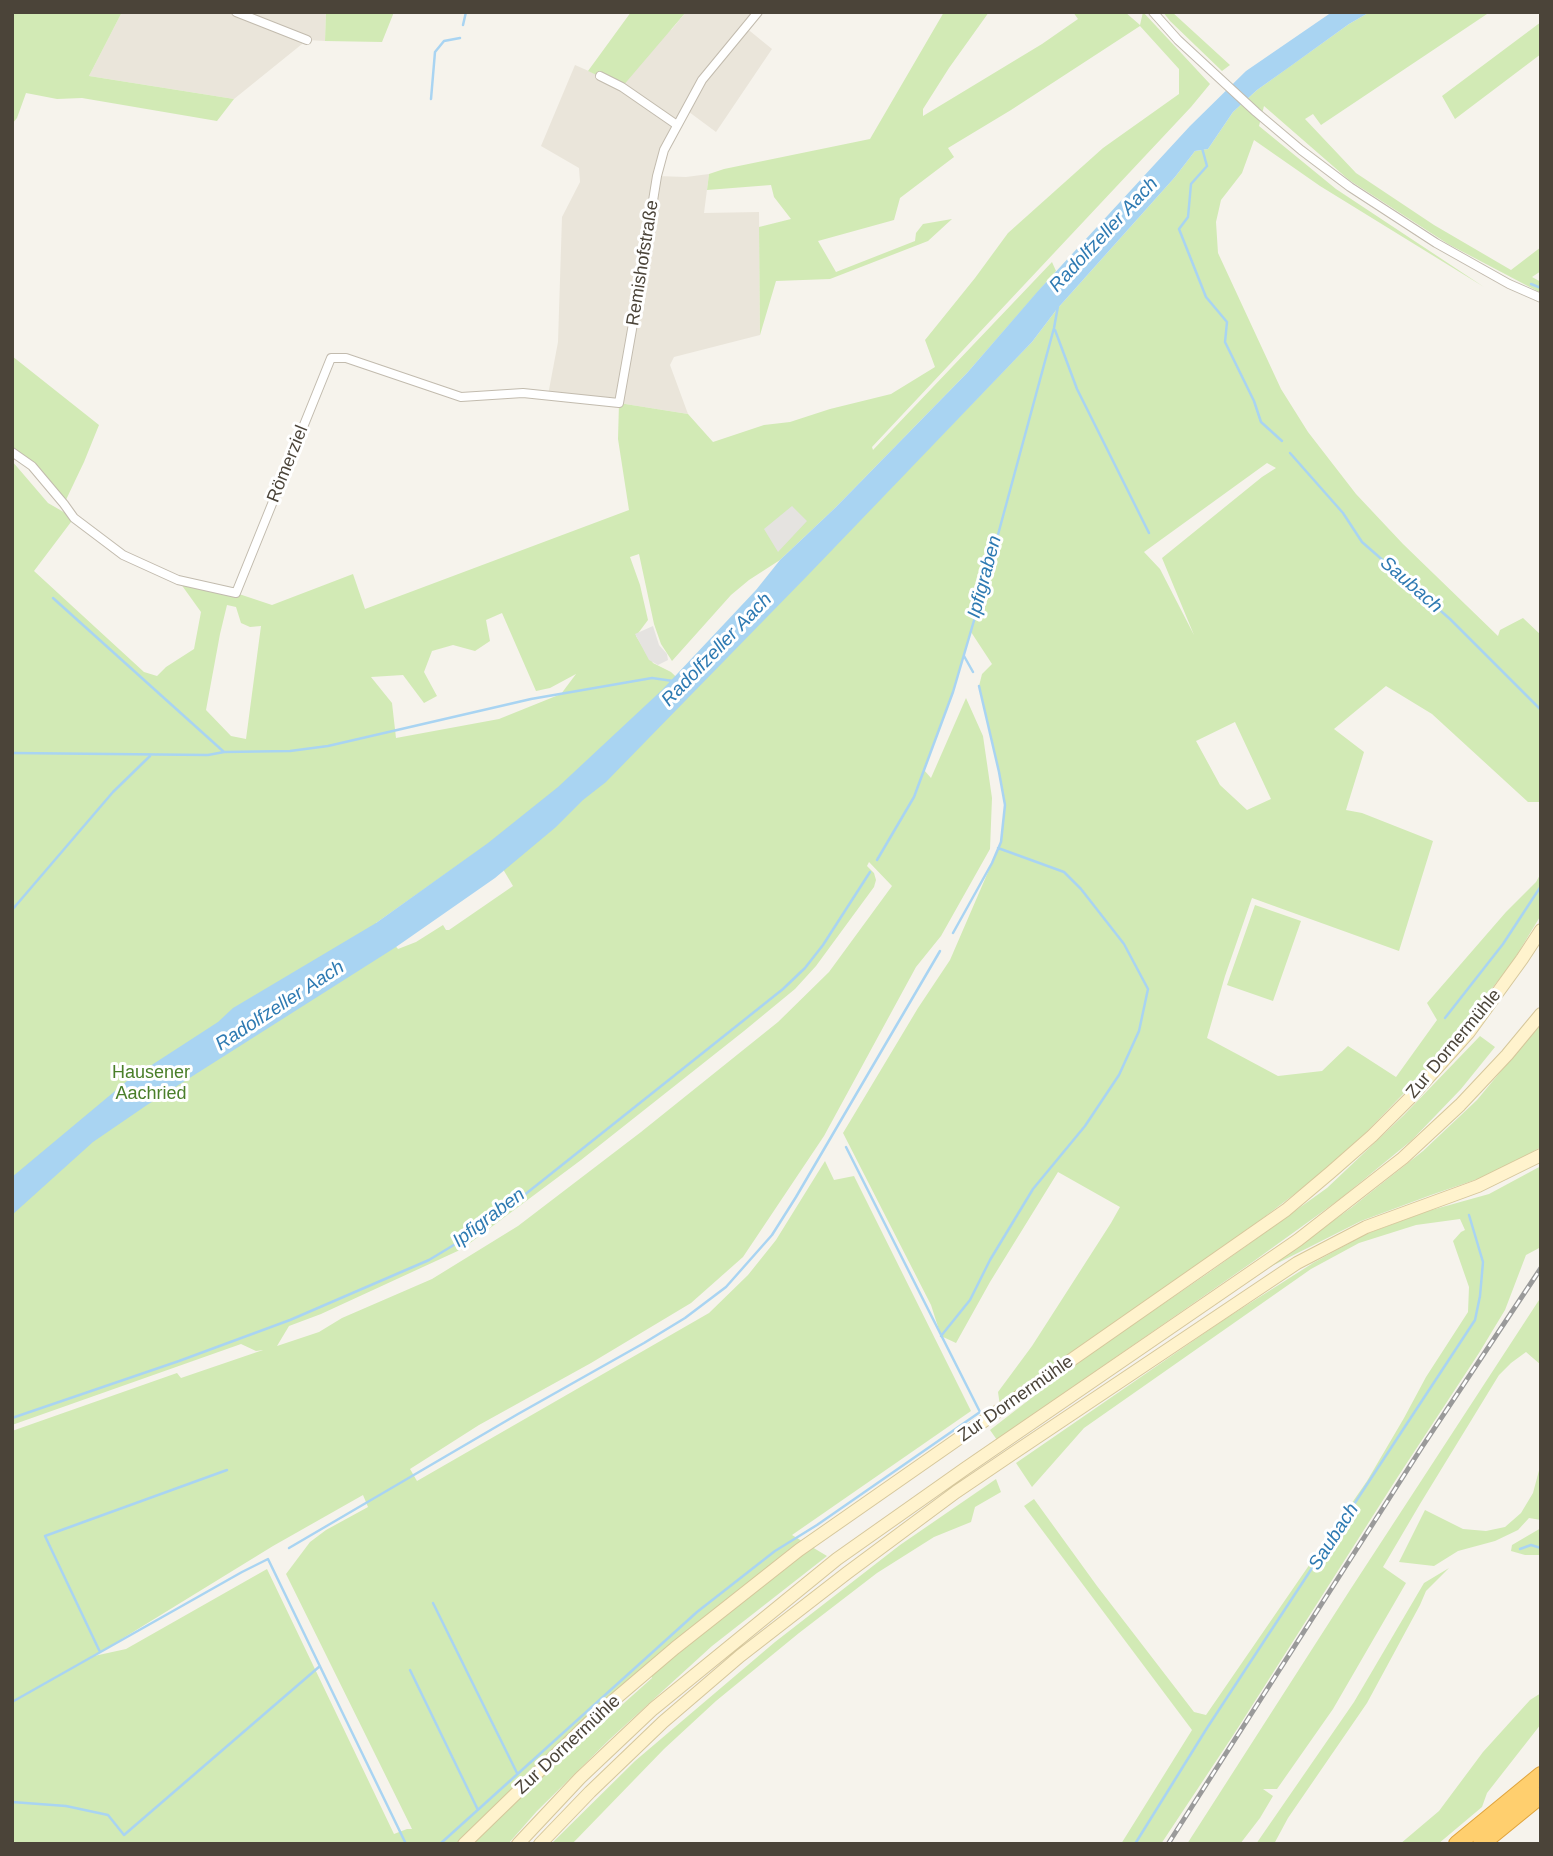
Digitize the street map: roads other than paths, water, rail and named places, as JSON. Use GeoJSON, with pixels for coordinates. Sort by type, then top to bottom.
{"type":"FeatureCollection","features":[{"type":"Feature","properties":{"kind":"highway"},"geometry":{"type":"LineString","coordinates":[[1457,1844],[1541,1775]]}},
{"type":"Feature","properties":{"kind":"highway"},"geometry":{"type":"LineString","coordinates":[[1481,1844],[1541,1795]]}},
{"type":"Feature","properties":{"kind":"main road","name":"Zur Dornermühle"},"geometry":{"type":"LineString","coordinates":[[464,1844],[601,1711],[675,1648],[799,1550],[1247,1238],[1331,1172],[1409,1099],[1469,1032],[1541,930]]}},
{"type":"Feature","properties":{"kind":"main road"},"geometry":{"type":"LineString","coordinates":[[518,1844],[580,1778],[663,1701],[837,1559],[1298,1240],[1403,1158],[1461,1105],[1541,1014]]}},
{"type":"Feature","properties":{"kind":"main road"},"geometry":{"type":"LineString","coordinates":[[540,1844],[645,1739],[740,1656],[974,1480],[1297,1263],[1366,1227],[1478,1186],[1541,1155]]}},
{"type":"Feature","properties":{"kind":"street"},"geometry":{"type":"LineString","coordinates":[[251,12],[257,12]]}},
{"type":"Feature","properties":{"kind":"street","name":"Remishofstraße"},"geometry":{"type":"LineString","coordinates":[[619,403],[657,176],[664,150],[702,80],[758,12]]}},
{"type":"Feature","properties":{"kind":"street"},"geometry":{"type":"LineString","coordinates":[[1153,12],[1178,40],[1255,112],[1301,150],[1393,216],[1509,284],[1541,298]]}},
{"type":"Feature","properties":{"kind":"street"},"geometry":{"type":"LineString","coordinates":[[239,13],[307,40]]}},
{"type":"Feature","properties":{"kind":"street"},"geometry":{"type":"LineString","coordinates":[[600,76],[622,87],[677,125]]}},
{"type":"Feature","properties":{"kind":"street","name":"Römerziel"},"geometry":{"type":"LineString","coordinates":[[12,452],[32,466],[74,518],[123,555],[178,580],[236,593],[331,358],[346,358],[461,397],[523,393],[619,403]]}},
{"type":"Feature","properties":{"kind":"water","name":"Radolfzeller Aach"},"geometry":{"type":"Polygon","coordinates":[[[1332,12],[1370,12],[1257,90],[1233,112],[1208,149],[1195,151],[1057,309],[1032,342],[606,782],[495,878],[396,947],[93,1142],[12,1215],[12,1177],[127,1081],[218,1022],[233,1008],[376,923],[488,843],[558,787],[662,690],[756,590],[780,560],[836,507],[967,373],[1038,291],[1190,126],[1246,71],[1332,12]]]}},
{"type":"Feature","properties":{"kind":"waterway"},"geometry":{"type":"LineString","coordinates":[[463,25],[466,12]]}},
{"type":"Feature","properties":{"kind":"waterway"},"geometry":{"type":"LineString","coordinates":[[431,99],[435,52],[444,41],[460,38]]}},
{"type":"Feature","properties":{"kind":"waterway","name":"Saubach"},"geometry":{"type":"LineString","coordinates":[[1202,148],[1207,166],[1191,184],[1188,217],[1179,229],[1206,297],[1227,322],[1225,342],[1254,401],[1261,422],[1282,441]]}},
{"type":"Feature","properties":{"kind":"waterway"},"geometry":{"type":"LineString","coordinates":[[1531,284],[1541,288]]}},
{"type":"Feature","properties":{"kind":"waterway","name":"Ipfigraben"},"geometry":{"type":"LineString","coordinates":[[877,860],[914,797],[953,692],[983,590],[1058,306]]}},
{"type":"Feature","properties":{"kind":"waterway"},"geometry":{"type":"LineString","coordinates":[[1055,330],[1077,389],[1149,533]]}},
{"type":"Feature","properties":{"kind":"waterway","name":"Saubach"},"geometry":{"type":"LineString","coordinates":[[1290,453],[1343,513],[1362,542],[1450,619],[1541,710]]}},
{"type":"Feature","properties":{"kind":"waterway"},"geometry":{"type":"LineString","coordinates":[[53,598],[224,752]]}},
{"type":"Feature","properties":{"kind":"waterway"},"geometry":{"type":"LineString","coordinates":[[964,656],[973,672]]}},
{"type":"Feature","properties":{"kind":"waterway","name":"Radolfzeller Aach"},"geometry":{"type":"LineString","coordinates":[[12,753],[208,755],[224,752],[290,751],[328,746],[531,699],[652,678],[673,681]]}},
{"type":"Feature","properties":{"kind":"waterway"},"geometry":{"type":"LineString","coordinates":[[953,933],[1001,842],[1005,805],[979,686]]}},
{"type":"Feature","properties":{"kind":"waterway"},"geometry":{"type":"LineString","coordinates":[[12,910],[113,792],[150,756]]}},
{"type":"Feature","properties":{"kind":"waterway"},"geometry":{"type":"LineString","coordinates":[[941,1336],[970,1300],[990,1260],[1033,1189],[1085,1126],[1119,1075],[1139,1031],[1148,989],[1124,944],[1081,889],[1064,872],[998,848]]}},
{"type":"Feature","properties":{"kind":"waterway","name":"Ipfigraben"},"geometry":{"type":"LineString","coordinates":[[12,1418],[290,1320],[429,1260],[462,1240],[508,1208],[783,989],[805,968],[823,945],[870,872]]}},
{"type":"Feature","properties":{"kind":"waterway","name":"Saubach"},"geometry":{"type":"LineString","coordinates":[[1445,1018],[1503,944],[1541,886]]}},
{"type":"Feature","properties":{"kind":"waterway"},"geometry":{"type":"LineString","coordinates":[[289,1548],[644,1343],[685,1318],[726,1287],[772,1235],[940,951]]}},
{"type":"Feature","properties":{"kind":"waterway"},"geometry":{"type":"LineString","coordinates":[[440,1844],[697,1612],[775,1551],[980,1412],[846,1147]]}},
{"type":"Feature","properties":{"kind":"waterway","name":"Saubach"},"geometry":{"type":"LineString","coordinates":[[1135,1844],[1207,1728],[1475,1320],[1483,1262],[1469,1215]]}},
{"type":"Feature","properties":{"kind":"waterway"},"geometry":{"type":"LineString","coordinates":[[100,1652],[45,1536],[227,1470]]}},
{"type":"Feature","properties":{"kind":"waterway"},"geometry":{"type":"LineString","coordinates":[[1520,1549],[1531,1545],[1541,1548]]}},
{"type":"Feature","properties":{"kind":"waterway"},"geometry":{"type":"LineString","coordinates":[[12,1702],[268,1559],[406,1844]]}},
{"type":"Feature","properties":{"kind":"waterway"},"geometry":{"type":"LineString","coordinates":[[433,1603],[517,1773]]}},
{"type":"Feature","properties":{"kind":"waterway"},"geometry":{"type":"LineString","coordinates":[[12,1802],[66,1806],[108,1815],[124,1835],[320,1666]]}},
{"type":"Feature","properties":{"kind":"waterway"},"geometry":{"type":"LineString","coordinates":[[410,1670],[478,1810]]}},
{"type":"Feature","properties":{"kind":"railway"},"geometry":{"type":"LineString","coordinates":[[1168,1844],[1422,1447],[1541,1268]]}},
{"type":"Feature","properties":{"kind":"park label","name":"Hausener Aachried"},"geometry":{"type":"Point","coordinates":[151,1083]}}]}
